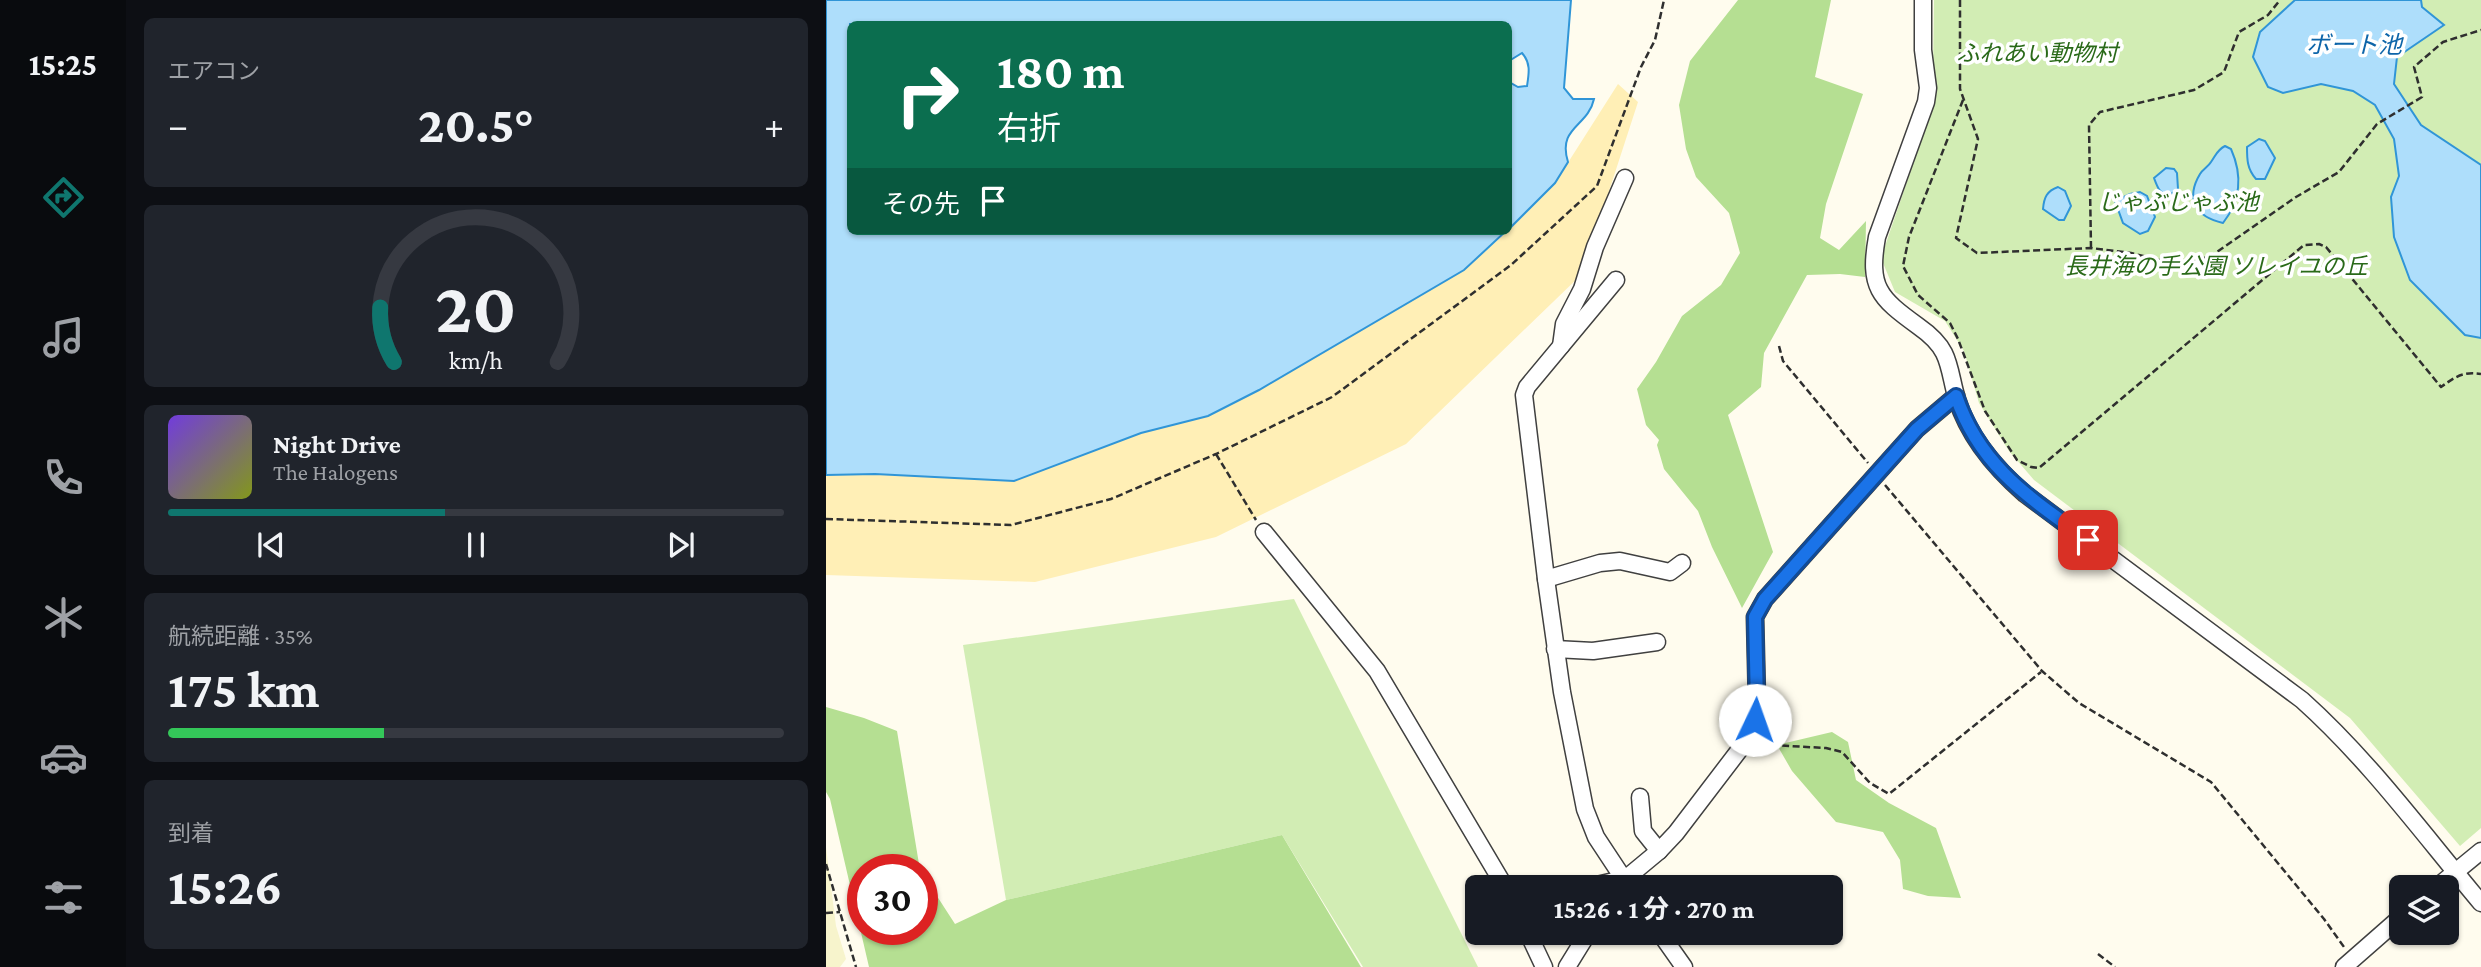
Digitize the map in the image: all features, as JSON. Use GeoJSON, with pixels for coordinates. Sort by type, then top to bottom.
{"type":"FeatureCollection","features":[{"type":"Feature","properties":{"kind":"street"},"geometry":{"type":"LineString","coordinates":[[1923,0],[1923,50],[1928,88],[1926,102],[1877,237],[1873,259],[1881,293],[1891,307],[1940,346],[1964,420],[1999,471],[2025,494],[2302,700],[2337,731],[2481,902]]}},
{"type":"Feature","properties":{"kind":"street"},"geometry":{"type":"LineString","coordinates":[[1561,346],[1564,324],[1582,289],[1608,214],[1625,178]]}},
{"type":"Feature","properties":{"kind":"street"},"geometry":{"type":"LineString","coordinates":[[1616,280],[1527,387],[1524,395],[1562,692],[1585,809],[1618,875]]}},
{"type":"Feature","properties":{"kind":"street"},"geometry":{"type":"LineString","coordinates":[[1634,875],[1676,833],[1749,736],[1757,703],[1755,617],[1765,599],[1917,429],[1956,396]]}},
{"type":"Feature","properties":{"kind":"street"},"geometry":{"type":"LineString","coordinates":[[1264,532],[1377,671],[1498,875]]}},
{"type":"Feature","properties":{"kind":"street"},"geometry":{"type":"LineString","coordinates":[[1546,579],[1600,563],[1620,561],[1670,572],[1682,563]]}},
{"type":"Feature","properties":{"kind":"street"},"geometry":{"type":"LineString","coordinates":[[1555,649],[1593,651],[1657,642]]}},
{"type":"Feature","properties":{"kind":"street"},"geometry":{"type":"LineString","coordinates":[[1640,797],[1643,831],[1659,851]]}},
{"type":"Feature","properties":{"kind":"street"},"geometry":{"type":"LineString","coordinates":[[2451,875],[2481,850]]}},
{"type":"Feature","properties":{"kind":"street"},"geometry":{"type":"LineString","coordinates":[[2348,963],[2389,927]]}},
{"type":"Feature","properties":{"kind":"street"},"geometry":{"type":"LineString","coordinates":[[1534,945],[1544,967]]}},
{"type":"Feature","properties":{"kind":"street"},"geometry":{"type":"LineString","coordinates":[[1567,967],[1581,945]]}},
{"type":"Feature","properties":{"kind":"street"},"geometry":{"type":"LineString","coordinates":[[1668,945],[1684,967]]}},
{"type":"Feature","properties":{"kind":"path"},"geometry":{"type":"LineString","coordinates":[[826,519],[1011,525],[1111,499],[1216,454],[1332,397],[1511,265],[1597,186],[1641,66],[1655,40],[1664,0]]}},
{"type":"Feature","properties":{"kind":"path"},"geometry":{"type":"LineString","coordinates":[[1960,0],[1960,89],[1978,139],[1956,238],[1977,253],[2091,248],[2131,253],[2179,265],[2211,256],[2296,197],[2339,172],[2377,124],[2422,97],[2414,67],[2442,42],[2481,30]]}},
{"type":"Feature","properties":{"kind":"path"},"geometry":{"type":"LineString","coordinates":[[2091,248],[2089,125],[2100,111],[2194,90],[2224,72],[2239,32],[2267,15],[2280,0]]}},
{"type":"Feature","properties":{"kind":"path"},"geometry":{"type":"LineString","coordinates":[[1963,100],[1909,237],[1903,266],[1918,295],[1950,323],[1985,411],[2017,460],[2039,468],[2304,245],[2319,244],[2326,247],[2441,387],[2456,376],[2468,372],[2481,374]]}},
{"type":"Feature","properties":{"kind":"path"},"geometry":{"type":"LineString","coordinates":[[1779,346],[1783,361],[2042,671],[2079,703],[2211,782],[2324,919],[2348,963]]}},
{"type":"Feature","properties":{"kind":"path"},"geometry":{"type":"LineString","coordinates":[[1216,454],[1264,532]]}},
{"type":"Feature","properties":{"kind":"path"},"geometry":{"type":"LineString","coordinates":[[1749,736],[1771,745],[1826,748],[1842,752],[1870,783],[1889,794],[2042,671]]}},
{"type":"Feature","properties":{"kind":"path"},"geometry":{"type":"LineString","coordinates":[[826,864],[856,967]]}},
{"type":"Feature","properties":{"kind":"path"},"geometry":{"type":"LineString","coordinates":[[826,913],[840,912]]}},
{"type":"Feature","properties":{"kind":"path"},"geometry":{"type":"LineString","coordinates":[[2098,954],[2115,967]]}},
{"type":"Feature","properties":{"kind":"shaded area"},"geometry":{"type":"Polygon","coordinates":[[[826,847],[836,926],[846,959],[840,967],[826,967],[826,847]]]}},
{"type":"Feature","properties":{"kind":"green space"},"geometry":{"type":"Polygon","coordinates":[[[1738,0],[1831,0],[1815,77],[1863,94],[1826,204],[1820,238],[1839,250],[1866,221],[1865,277],[1840,274],[1807,275],[1764,353],[1761,387],[1728,415],[1773,552],[1742,608],[1712,547],[1698,511],[1664,469],[1657,445],[1659,440],[1646,425],[1637,389],[1682,316],[1721,285],[1740,253],[1729,213],[1696,177],[1686,149],[1679,105],[1690,61],[1738,0]]]}},
{"type":"Feature","properties":{"kind":"green space","name":"長井海の手公園 ソレイユの丘"},"geometry":{"type":"Polygon","coordinates":[[[1934,0],[2481,0],[2481,828],[2460,846],[2350,718],[2034,480],[2009,451],[1979,403],[1964,351],[1945,321],[1895,292],[1881,258],[1917,152],[1933,75],[1934,0]]]}},
{"type":"Feature","properties":{"kind":"green space"},"geometry":{"type":"Polygon","coordinates":[[[1294,599],[1478,967],[1363,967],[1282,835],[1006,900],[963,645],[1294,599]]]}},
{"type":"Feature","properties":{"kind":"green space"},"geometry":{"type":"Polygon","coordinates":[[[826,707],[897,731],[917,854],[847,854],[847,872],[826,792],[826,707]]]}},
{"type":"Feature","properties":{"kind":"green space"},"geometry":{"type":"Polygon","coordinates":[[[1832,732],[1848,742],[1856,780],[1889,803],[1936,828],[1961,898],[1928,896],[1903,889],[1900,860],[1883,832],[1836,822],[1792,771],[1777,745],[1832,732]]]}},
{"type":"Feature","properties":{"kind":"green space"},"geometry":{"type":"Polygon","coordinates":[[[1282,835],[1361,967],[869,967],[864,945],[938,945],[938,898],[955,924],[1006,900],[1282,835]]]}},
{"type":"Feature","properties":{"kind":"sand"},"geometry":{"type":"Polygon","coordinates":[[[1618,84],[1638,102],[1582,274],[1406,444],[1216,537],[1035,582],[826,575],[826,475],[875,474],[1014,481],[1141,433],[1208,416],[1464,270],[1503,235],[1512,235],[1512,227],[1555,183],[1618,84]]]}},
{"type":"Feature","properties":{"kind":"water"},"geometry":{"type":"Polygon","coordinates":[[[826,0],[1571,0],[1564,88],[1573,99],[1594,99],[1586,116],[1570,134],[1566,150],[1568,162],[1555,183],[1512,226],[1512,84],[1518,87],[1527,86],[1529,72],[1522,53],[1512,59],[1512,21],[847,21],[847,235],[1502,235],[1464,270],[1259,390],[1208,416],[1141,433],[1014,481],[875,474],[826,475],[826,0]]]}},
{"type":"Feature","properties":{"kind":"water","name":"ボート池"},"geometry":{"type":"Polygon","coordinates":[[[2295,0],[2421,0],[2422,7],[2444,25],[2397,57],[2394,84],[2421,125],[2481,165],[2481,338],[2465,335],[2410,280],[2394,237],[2391,197],[2399,176],[2394,139],[2375,105],[2353,91],[2321,84],[2283,93],[2268,87],[2253,57],[2260,32],[2295,0]]]}},
{"type":"Feature","properties":{"kind":"water"},"geometry":{"type":"Polygon","coordinates":[[[2259,139],[2265,141],[2275,158],[2265,179],[2256,179],[2247,160],[2247,147],[2259,139]]]}},
{"type":"Feature","properties":{"kind":"water"},"geometry":{"type":"Polygon","coordinates":[[[2225,146],[2231,149],[2235,159],[2238,188],[2234,206],[2223,223],[2200,211],[2196,206],[2193,191],[2201,172],[2225,146]]]}},
{"type":"Feature","properties":{"kind":"water"},"geometry":{"type":"Polygon","coordinates":[[[2166,168],[2174,169],[2177,173],[2178,189],[2168,196],[2160,191],[2154,178],[2166,168]]]}},
{"type":"Feature","properties":{"kind":"water"},"geometry":{"type":"Polygon","coordinates":[[[2058,187],[2065,191],[2071,206],[2064,220],[2059,220],[2043,209],[2047,195],[2058,187]]]}},
{"type":"Feature","properties":{"kind":"water"},"geometry":{"type":"Polygon","coordinates":[[[2140,192],[2147,196],[2155,217],[2148,231],[2140,234],[2123,223],[2115,201],[2140,192]]]}},
{"type":"Feature","properties":{"kind":"route"},"geometry":{"type":"LineString","coordinates":[[1755,720],[1755,617],[1765,599],[1917,429],[1956,396],[1964,420],[1999,471],[2025,494],[2088,540]]}},
{"type":"Feature","properties":{"kind":"park label","name":"ふれあい動物村"},"geometry":{"type":"Point","coordinates":[2037,53]}},
{"type":"Feature","properties":{"kind":"park label","name":"じゃぶじゃぶ池"},"geometry":{"type":"Point","coordinates":[2178,202]}}]}
